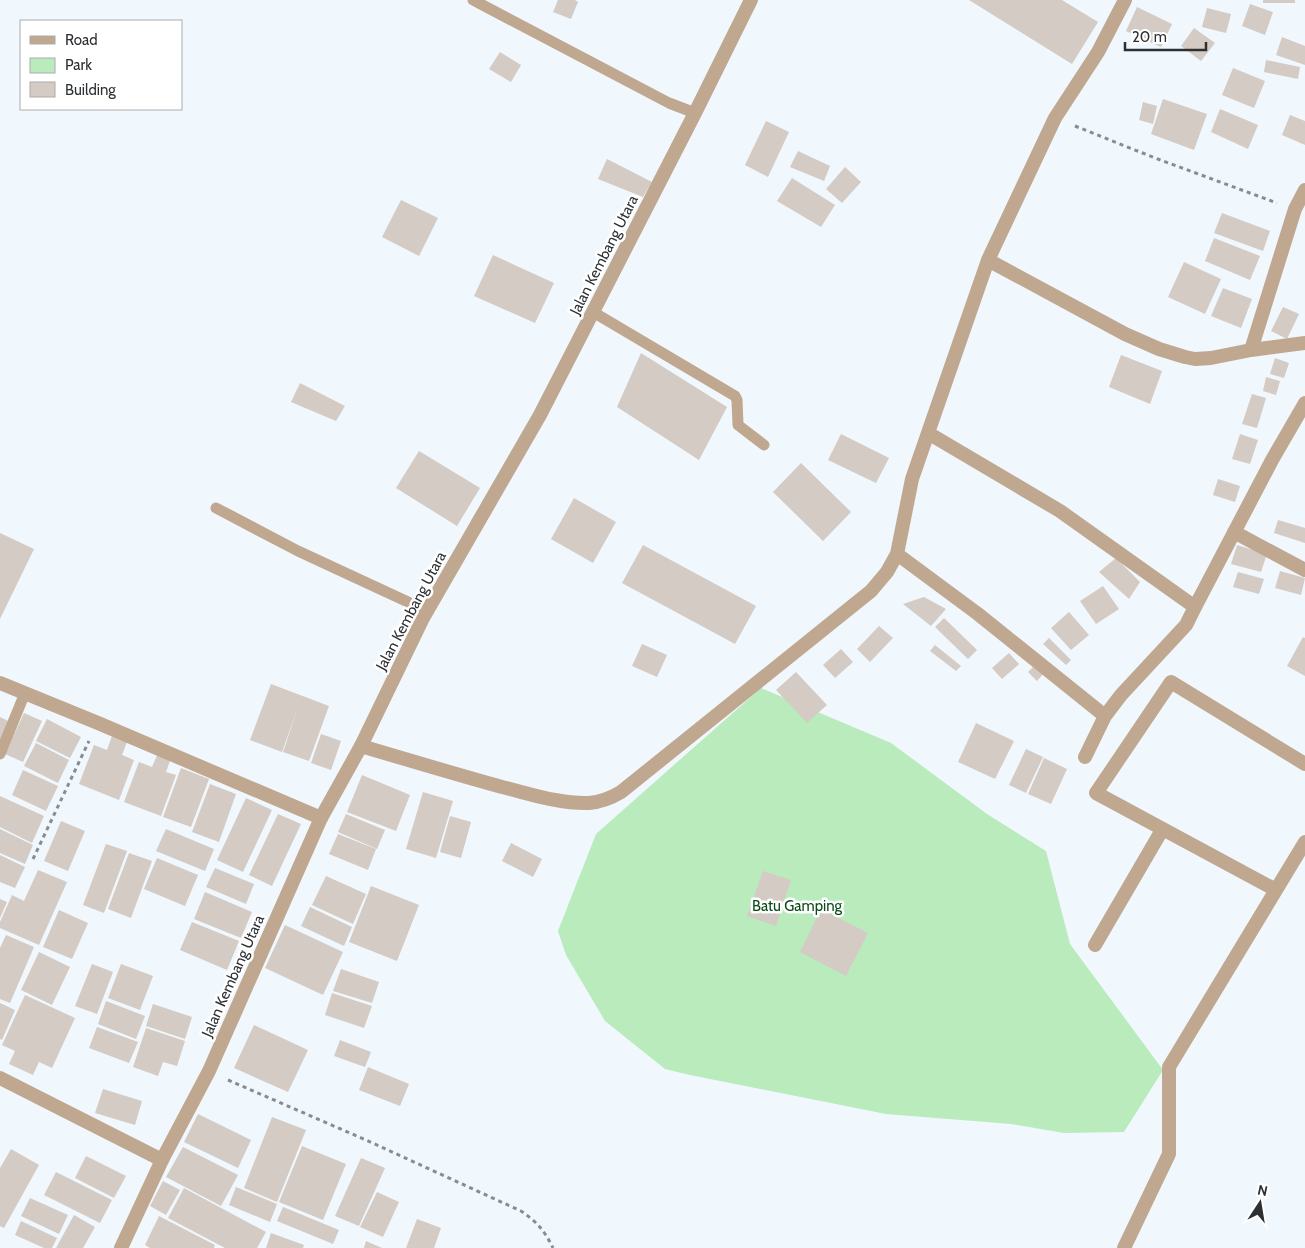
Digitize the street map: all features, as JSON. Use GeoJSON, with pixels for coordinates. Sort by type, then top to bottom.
{"type":"FeatureCollection","features":[{"type":"Feature","properties":{"kind":"street","name":"Jalan Kembang Utara"},"geometry":{"type":"LineString","coordinates":[[121,1248],[162,1160],[209,1072],[321,818],[362,746],[423,618],[540,415],[695,114],[751,0]]}},
{"type":"Feature","properties":{"kind":"street"},"geometry":{"type":"LineString","coordinates":[[362,746],[547,799],[571,803],[591,803],[609,799],[621,792],[871,591],[893,563],[912,479],[988,260],[1055,118],[1098,52],[1125,0]]}},
{"type":"Feature","properties":{"kind":"street"},"geometry":{"type":"LineString","coordinates":[[1251,350],[1295,209],[1305,190]]}},
{"type":"Feature","properties":{"kind":"street"},"geometry":{"type":"LineString","coordinates":[[988,260],[1125,334],[1159,349],[1185,357],[1195,359],[1211,358],[1251,350],[1305,343]]}},
{"type":"Feature","properties":{"kind":"street"},"geometry":{"type":"LineString","coordinates":[[1084,757],[1105,716],[1126,690],[1186,625],[1272,460],[1305,403]]}},
{"type":"Feature","properties":{"kind":"street"},"geometry":{"type":"LineString","coordinates":[[928,433],[1060,511],[1195,607]]}},
{"type":"Feature","properties":{"kind":"street"},"geometry":{"type":"LineString","coordinates":[[1234,532],[1305,570]]}},
{"type":"Feature","properties":{"kind":"street"},"geometry":{"type":"LineString","coordinates":[[896,554],[978,614],[1105,716]]}},
{"type":"Feature","properties":{"kind":"street"},"geometry":{"type":"LineString","coordinates":[[1276,890],[1096,793],[1170,682],[1305,764]]}},
{"type":"Feature","properties":{"kind":"street"},"geometry":{"type":"LineString","coordinates":[[0,683],[321,818]]}},
{"type":"Feature","properties":{"kind":"street"},"geometry":{"type":"LineString","coordinates":[[1095,945],[1162,830]]}},
{"type":"Feature","properties":{"kind":"street"},"geometry":{"type":"LineString","coordinates":[[1124,1248],[1169,1154],[1169,1067],[1305,842]]}},
{"type":"Feature","properties":{"kind":"street"},"geometry":{"type":"LineString","coordinates":[[0,1078],[162,1160]]}},
{"type":"Feature","properties":{"kind":"lane"},"geometry":{"type":"LineString","coordinates":[[473,0],[669,103],[695,114]]}},
{"type":"Feature","properties":{"kind":"lane"},"geometry":{"type":"LineString","coordinates":[[593,312],[735,396],[738,425],[764,445]]}},
{"type":"Feature","properties":{"kind":"lane"},"geometry":{"type":"LineString","coordinates":[[216,508],[298,551],[408,602],[423,618]]}},
{"type":"Feature","properties":{"kind":"lane"},"geometry":{"type":"LineString","coordinates":[[0,754],[25,693]]}},
{"type":"Feature","properties":{"kind":"path"},"geometry":{"type":"LineString","coordinates":[[1055,118],[1155,158],[1295,209]]}},
{"type":"Feature","properties":{"kind":"path"},"geometry":{"type":"LineString","coordinates":[[33,860],[98,723]]}},
{"type":"Feature","properties":{"kind":"path"},"geometry":{"type":"LineString","coordinates":[[209,1072],[366,1140],[521,1211],[535,1220],[546,1234],[553,1248]]}},
{"type":"Feature","properties":{"kind":"green space","name":"Batu Gamping"},"geometry":{"type":"Polygon","coordinates":[[[761,688],[891,743],[987,814],[1046,851],[1070,944],[1163,1070],[1124,1132],[1064,1133],[1011,1124],[886,1114],[690,1075],[665,1069],[605,1021],[566,955],[558,931],[596,834],[761,688]]]}},
{"type":"Feature","properties":{"kind":"building"},"geometry":{"type":"Polygon","coordinates":[[[558,0],[575,0],[578,2],[571,19],[553,12],[558,0]]]}},
{"type":"Feature","properties":{"kind":"building"},"geometry":{"type":"Polygon","coordinates":[[[969,0],[1062,0],[1098,22],[1072,64],[969,0]]]}},
{"type":"Feature","properties":{"kind":"building"},"geometry":{"type":"Polygon","coordinates":[[[1263,0],[1295,0],[1295,3],[1263,3],[1263,0]]]}},
{"type":"Feature","properties":{"kind":"building"},"geometry":{"type":"Polygon","coordinates":[[[1250,4],[1273,12],[1265,35],[1242,26],[1250,4]]]}},
{"type":"Feature","properties":{"kind":"building"},"geometry":{"type":"Polygon","coordinates":[[[1137,7],[1172,24],[1161,47],[1126,31],[1137,7]]]}},
{"type":"Feature","properties":{"kind":"building"},"geometry":{"type":"Polygon","coordinates":[[[1207,8],[1231,14],[1226,33],[1202,27],[1207,8]]]}},
{"type":"Feature","properties":{"kind":"building"},"geometry":{"type":"Polygon","coordinates":[[[1194,28],[1215,43],[1201,61],[1181,46],[1194,28]]]}},
{"type":"Feature","properties":{"kind":"building"},"geometry":{"type":"Polygon","coordinates":[[[1282,37],[1305,46],[1305,65],[1276,55],[1282,37]]]}},
{"type":"Feature","properties":{"kind":"building"},"geometry":{"type":"Polygon","coordinates":[[[500,52],[521,65],[511,82],[489,69],[500,52]]]}},
{"type":"Feature","properties":{"kind":"building"},"geometry":{"type":"Polygon","coordinates":[[[1266,60],[1300,67],[1298,79],[1264,72],[1266,60]]]}},
{"type":"Feature","properties":{"kind":"building"},"geometry":{"type":"Polygon","coordinates":[[[1233,68],[1265,81],[1254,108],[1222,95],[1233,68]]]}},
{"type":"Feature","properties":{"kind":"building"},"geometry":{"type":"Polygon","coordinates":[[[1163,99],[1207,114],[1194,150],[1151,134],[1163,99]]]}},
{"type":"Feature","properties":{"kind":"building"},"geometry":{"type":"Polygon","coordinates":[[[1143,102],[1157,106],[1153,124],[1139,120],[1143,102]]]}},
{"type":"Feature","properties":{"kind":"building"},"geometry":{"type":"Polygon","coordinates":[[[1220,109],[1258,125],[1248,149],[1211,132],[1220,109]]]}},
{"type":"Feature","properties":{"kind":"building"},"geometry":{"type":"Polygon","coordinates":[[[1290,115],[1305,121],[1305,145],[1282,135],[1290,115]]]}},
{"type":"Feature","properties":{"kind":"building"},"geometry":{"type":"Polygon","coordinates":[[[766,121],[789,132],[768,177],[745,165],[766,121]]]}},
{"type":"Feature","properties":{"kind":"building"},"geometry":{"type":"Polygon","coordinates":[[[798,151],[830,166],[824,181],[790,167],[798,151]]]}},
{"type":"Feature","properties":{"kind":"building"},"geometry":{"type":"Polygon","coordinates":[[[607,159],[652,182],[643,197],[598,179],[607,159]]]}},
{"type":"Feature","properties":{"kind":"building"},"geometry":{"type":"Polygon","coordinates":[[[845,167],[861,182],[842,203],[826,189],[845,167]]]}},
{"type":"Feature","properties":{"kind":"building"},"geometry":{"type":"Polygon","coordinates":[[[792,178],[835,205],[821,227],[777,201],[792,178]]]}},
{"type":"Feature","properties":{"kind":"building"},"geometry":{"type":"Polygon","coordinates":[[[401,200],[438,218],[419,256],[382,237],[401,200]]]}},
{"type":"Feature","properties":{"kind":"building"},"geometry":{"type":"Polygon","coordinates":[[[1222,213],[1270,231],[1263,251],[1214,233],[1222,213]]]}},
{"type":"Feature","properties":{"kind":"building"},"geometry":{"type":"Polygon","coordinates":[[[1214,238],[1260,256],[1250,280],[1205,261],[1214,238]]]}},
{"type":"Feature","properties":{"kind":"building"},"geometry":{"type":"Polygon","coordinates":[[[493,255],[554,283],[535,323],[474,296],[493,255]]]}},
{"type":"Feature","properties":{"kind":"building"},"geometry":{"type":"Polygon","coordinates":[[[1184,262],[1221,279],[1205,314],[1168,297],[1184,262]]]}},
{"type":"Feature","properties":{"kind":"building"},"geometry":{"type":"Polygon","coordinates":[[[1223,288],[1252,299],[1241,328],[1211,316],[1223,288]]]}},
{"type":"Feature","properties":{"kind":"building"},"geometry":{"type":"Polygon","coordinates":[[[1283,307],[1299,314],[1287,339],[1271,331],[1283,307]]]}},
{"type":"Feature","properties":{"kind":"building"},"geometry":{"type":"Polygon","coordinates":[[[641,353],[727,407],[699,460],[617,407],[641,353]]]}},
{"type":"Feature","properties":{"kind":"building"},"geometry":{"type":"Polygon","coordinates":[[[1121,355],[1162,371],[1150,404],[1109,387],[1121,355]]]}},
{"type":"Feature","properties":{"kind":"building"},"geometry":{"type":"Polygon","coordinates":[[[1275,358],[1289,363],[1284,378],[1270,374],[1275,358]]]}},
{"type":"Feature","properties":{"kind":"building"},"geometry":{"type":"Polygon","coordinates":[[[1266,377],[1280,381],[1276,395],[1263,391],[1266,377]]]}},
{"type":"Feature","properties":{"kind":"building"},"geometry":{"type":"Polygon","coordinates":[[[300,383],[345,406],[336,421],[291,402],[300,383]]]}},
{"type":"Feature","properties":{"kind":"building"},"geometry":{"type":"Polygon","coordinates":[[[1252,394],[1266,398],[1257,428],[1242,424],[1252,394]]]}},
{"type":"Feature","properties":{"kind":"building"},"geometry":{"type":"Polygon","coordinates":[[[841,434],[889,458],[876,483],[828,460],[841,434]]]}},
{"type":"Feature","properties":{"kind":"building"},"geometry":{"type":"Polygon","coordinates":[[[1240,434],[1258,440],[1250,464],[1232,459],[1240,434]]]}},
{"type":"Feature","properties":{"kind":"building"},"geometry":{"type":"Polygon","coordinates":[[[419,451],[480,488],[457,526],[396,488],[419,451]]]}},
{"type":"Feature","properties":{"kind":"building"},"geometry":{"type":"Polygon","coordinates":[[[801,463],[851,512],[823,541],[773,492],[801,463]]]}},
{"type":"Feature","properties":{"kind":"building"},"geometry":{"type":"Polygon","coordinates":[[[1218,479],[1240,486],[1235,502],[1213,495],[1218,479]]]}},
{"type":"Feature","properties":{"kind":"building"},"geometry":{"type":"Polygon","coordinates":[[[574,498],[616,522],[593,563],[551,539],[574,498]]]}},
{"type":"Feature","properties":{"kind":"building"},"geometry":{"type":"Polygon","coordinates":[[[1278,520],[1305,528],[1305,543],[1274,533],[1278,520]]]}},
{"type":"Feature","properties":{"kind":"building"},"geometry":{"type":"Polygon","coordinates":[[[0,533],[34,549],[0,619],[0,533]]]}},
{"type":"Feature","properties":{"kind":"building"},"geometry":{"type":"Polygon","coordinates":[[[643,545],[756,606],[735,644],[622,583],[643,545]]]}},
{"type":"Feature","properties":{"kind":"building"},"geometry":{"type":"Polygon","coordinates":[[[1237,545],[1267,554],[1261,572],[1231,564],[1237,545]]]}},
{"type":"Feature","properties":{"kind":"building"},"geometry":{"type":"Polygon","coordinates":[[[1116,558],[1140,582],[1129,599],[1099,572],[1116,558]]]}},
{"type":"Feature","properties":{"kind":"building"},"geometry":{"type":"Polygon","coordinates":[[[1280,571],[1305,578],[1301,595],[1275,588],[1280,571]]]}},
{"type":"Feature","properties":{"kind":"building"},"geometry":{"type":"Polygon","coordinates":[[[1238,572],[1264,579],[1259,594],[1233,587],[1238,572]]]}},
{"type":"Feature","properties":{"kind":"building"},"geometry":{"type":"Polygon","coordinates":[[[1103,586],[1119,609],[1096,624],[1080,601],[1103,586]]]}},
{"type":"Feature","properties":{"kind":"building"},"geometry":{"type":"Polygon","coordinates":[[[924,597],[946,609],[931,626],[903,604],[924,597]]]}},
{"type":"Feature","properties":{"kind":"building"},"geometry":{"type":"Polygon","coordinates":[[[1069,612],[1089,635],[1071,650],[1051,628],[1069,612]]]}},
{"type":"Feature","properties":{"kind":"building"},"geometry":{"type":"Polygon","coordinates":[[[944,618],[977,650],[968,659],[935,627],[944,618]]]}},
{"type":"Feature","properties":{"kind":"building"},"geometry":{"type":"Polygon","coordinates":[[[879,626],[893,638],[870,662],[857,649],[879,626]]]}},
{"type":"Feature","properties":{"kind":"building"},"geometry":{"type":"Polygon","coordinates":[[[1303,637],[1305,638],[1305,676],[1287,666],[1303,637]]]}},
{"type":"Feature","properties":{"kind":"building"},"geometry":{"type":"Polygon","coordinates":[[[1049,638],[1071,660],[1066,665],[1043,644],[1049,638]]]}},
{"type":"Feature","properties":{"kind":"building"},"geometry":{"type":"Polygon","coordinates":[[[642,644],[667,655],[657,677],[632,666],[642,644]]]}},
{"type":"Feature","properties":{"kind":"building"},"geometry":{"type":"Polygon","coordinates":[[[935,645],[961,666],[956,671],[930,651],[935,645]]]}},
{"type":"Feature","properties":{"kind":"building"},"geometry":{"type":"Polygon","coordinates":[[[841,649],[853,662],[835,678],[823,665],[841,649]]]}},
{"type":"Feature","properties":{"kind":"building"},"geometry":{"type":"Polygon","coordinates":[[[1009,653],[1019,664],[1002,679],[992,668],[1009,653]]]}},
{"type":"Feature","properties":{"kind":"building"},"geometry":{"type":"Polygon","coordinates":[[[1035,665],[1044,673],[1037,681],[1028,672],[1035,665]]]}},
{"type":"Feature","properties":{"kind":"building"},"geometry":{"type":"Polygon","coordinates":[[[796,672],[827,705],[807,723],[776,690],[796,672]]]}},
{"type":"Feature","properties":{"kind":"building"},"geometry":{"type":"Polygon","coordinates":[[[271,684],[329,706],[309,761],[283,752],[298,707],[282,752],[250,740],[271,684]]]}},
{"type":"Feature","properties":{"kind":"building"},"geometry":{"type":"Polygon","coordinates":[[[24,713],[42,721],[23,762],[5,754],[24,713]]]}},
{"type":"Feature","properties":{"kind":"building"},"geometry":{"type":"Polygon","coordinates":[[[0,717],[10,722],[0,744],[0,717]]]}},
{"type":"Feature","properties":{"kind":"building"},"geometry":{"type":"Polygon","coordinates":[[[47,719],[81,737],[70,758],[36,741],[47,719]]]}},
{"type":"Feature","properties":{"kind":"building"},"geometry":{"type":"Polygon","coordinates":[[[976,723],[1014,741],[995,779],[958,762],[976,723]]]}},
{"type":"Feature","properties":{"kind":"building"},"geometry":{"type":"Polygon","coordinates":[[[321,734],[341,741],[331,770],[311,763],[321,734]]]}},
{"type":"Feature","properties":{"kind":"building"},"geometry":{"type":"Polygon","coordinates":[[[112,736],[127,742],[122,755],[134,760],[119,800],[79,784],[94,745],[107,750],[112,736]]]}},
{"type":"Feature","properties":{"kind":"building"},"geometry":{"type":"Polygon","coordinates":[[[36,743],[69,760],[58,783],[24,766],[36,743]]]}},
{"type":"Feature","properties":{"kind":"building"},"geometry":{"type":"Polygon","coordinates":[[[1026,749],[1043,757],[1026,793],[1009,785],[1026,749]]]}},
{"type":"Feature","properties":{"kind":"building"},"geometry":{"type":"Polygon","coordinates":[[[158,753],[171,758],[166,772],[176,775],[161,816],[124,802],[139,762],[152,767],[158,753]]]}},
{"type":"Feature","properties":{"kind":"building"},"geometry":{"type":"Polygon","coordinates":[[[1044,758],[1067,769],[1051,804],[1028,794],[1044,758]]]}},
{"type":"Feature","properties":{"kind":"building"},"geometry":{"type":"Polygon","coordinates":[[[181,768],[209,779],[191,827],[163,817],[181,768]]]}},
{"type":"Feature","properties":{"kind":"building"},"geometry":{"type":"Polygon","coordinates":[[[23,770],[58,786],[46,811],[12,795],[23,770]]]}},
{"type":"Feature","properties":{"kind":"building"},"geometry":{"type":"Polygon","coordinates":[[[362,775],[410,795],[396,831],[347,812],[362,775]]]}},
{"type":"Feature","properties":{"kind":"building"},"geometry":{"type":"Polygon","coordinates":[[[210,784],[236,794],[219,842],[192,832],[210,784]]]}},
{"type":"Feature","properties":{"kind":"building"},"geometry":{"type":"Polygon","coordinates":[[[423,792],[453,801],[436,858],[406,849],[423,792]]]}},
{"type":"Feature","properties":{"kind":"building"},"geometry":{"type":"Polygon","coordinates":[[[0,796],[44,816],[32,843],[0,827],[0,796]]]}},
{"type":"Feature","properties":{"kind":"building"},"geometry":{"type":"Polygon","coordinates":[[[246,798],[272,810],[243,872],[217,860],[246,798]]]}},
{"type":"Feature","properties":{"kind":"building"},"geometry":{"type":"Polygon","coordinates":[[[278,814],[301,824],[272,886],[249,875],[278,814]]]}},
{"type":"Feature","properties":{"kind":"building"},"geometry":{"type":"Polygon","coordinates":[[[346,814],[385,830],[377,849],[338,832],[346,814]]]}},
{"type":"Feature","properties":{"kind":"building"},"geometry":{"type":"Polygon","coordinates":[[[450,816],[471,822],[461,858],[440,852],[450,816]]]}},
{"type":"Feature","properties":{"kind":"building"},"geometry":{"type":"Polygon","coordinates":[[[61,821],[85,831],[68,871],[44,861],[61,821]]]}},
{"type":"Feature","properties":{"kind":"building"},"geometry":{"type":"Polygon","coordinates":[[[0,829],[33,845],[25,864],[0,853],[0,829]]]}},
{"type":"Feature","properties":{"kind":"building"},"geometry":{"type":"Polygon","coordinates":[[[166,829],[214,849],[205,871],[156,851],[166,829]]]}},
{"type":"Feature","properties":{"kind":"building"},"geometry":{"type":"Polygon","coordinates":[[[338,834],[376,849],[368,870],[329,854],[338,834]]]}},
{"type":"Feature","properties":{"kind":"building"},"geometry":{"type":"Polygon","coordinates":[[[511,843],[542,859],[533,877],[502,861],[511,843]]]}},
{"type":"Feature","properties":{"kind":"building"},"geometry":{"type":"Polygon","coordinates":[[[106,844],[127,851],[104,913],[83,905],[106,844]]]}},
{"type":"Feature","properties":{"kind":"building"},"geometry":{"type":"Polygon","coordinates":[[[129,853],[152,861],[131,918],[108,909],[129,853]]]}},
{"type":"Feature","properties":{"kind":"building"},"geometry":{"type":"Polygon","coordinates":[[[0,855],[25,867],[15,888],[0,882],[0,855]]]}},
{"type":"Feature","properties":{"kind":"building"},"geometry":{"type":"Polygon","coordinates":[[[157,858],[198,875],[185,906],[144,889],[157,858]]]}},
{"type":"Feature","properties":{"kind":"building"},"geometry":{"type":"Polygon","coordinates":[[[215,868],[254,884],[246,904],[206,887],[215,868]]]}},
{"type":"Feature","properties":{"kind":"building"},"geometry":{"type":"Polygon","coordinates":[[[38,870],[67,882],[39,945],[0,928],[0,922],[12,895],[24,901],[38,870]]]}},
{"type":"Feature","properties":{"kind":"building"},"geometry":{"type":"Polygon","coordinates":[[[763,871],[791,880],[776,926],[747,916],[763,871]]]}},
{"type":"Feature","properties":{"kind":"building"},"geometry":{"type":"Polygon","coordinates":[[[326,876],[366,894],[353,924],[312,905],[326,876]]]}},
{"type":"Feature","properties":{"kind":"building"},"geometry":{"type":"Polygon","coordinates":[[[371,886],[419,905],[397,961],[349,942],[371,886]]]}},
{"type":"Feature","properties":{"kind":"building"},"geometry":{"type":"Polygon","coordinates":[[[205,892],[252,912],[241,938],[194,919],[205,892]]]}},
{"type":"Feature","properties":{"kind":"building"},"geometry":{"type":"Polygon","coordinates":[[[0,899],[7,902],[0,918],[0,899]]]}},
{"type":"Feature","properties":{"kind":"building"},"geometry":{"type":"Polygon","coordinates":[[[310,907],[352,927],[344,946],[301,926],[310,907]]]}},
{"type":"Feature","properties":{"kind":"building"},"geometry":{"type":"Polygon","coordinates":[[[821,909],[868,933],[846,976],[800,952],[821,909]]]}},
{"type":"Feature","properties":{"kind":"building"},"geometry":{"type":"Polygon","coordinates":[[[59,910],[88,923],[72,959],[43,947],[59,910]]]}},
{"type":"Feature","properties":{"kind":"building"},"geometry":{"type":"Polygon","coordinates":[[[192,922],[239,941],[227,970],[180,950],[192,922]]]}},
{"type":"Feature","properties":{"kind":"building"},"geometry":{"type":"Polygon","coordinates":[[[285,925],[343,952],[323,995],[265,968],[285,925]]]}},
{"type":"Feature","properties":{"kind":"building"},"geometry":{"type":"Polygon","coordinates":[[[6,935],[34,947],[10,1003],[0,999],[0,948],[6,935]]]}},
{"type":"Feature","properties":{"kind":"building"},"geometry":{"type":"Polygon","coordinates":[[[39,952],[70,967],[52,1005],[21,990],[39,952]]]}},
{"type":"Feature","properties":{"kind":"building"},"geometry":{"type":"Polygon","coordinates":[[[92,964],[113,972],[97,1014],[75,1006],[92,964]]]}},
{"type":"Feature","properties":{"kind":"building"},"geometry":{"type":"Polygon","coordinates":[[[121,964],[153,976],[140,1010],[108,998],[121,964]]]}},
{"type":"Feature","properties":{"kind":"building"},"geometry":{"type":"Polygon","coordinates":[[[341,969],[379,982],[372,1003],[333,991],[341,969]]]}},
{"type":"Feature","properties":{"kind":"building"},"geometry":{"type":"Polygon","coordinates":[[[332,993],[372,1006],[364,1028],[325,1015],[332,993]]]}},
{"type":"Feature","properties":{"kind":"building"},"geometry":{"type":"Polygon","coordinates":[[[25,995],[75,1018],[52,1068],[39,1062],[33,1075],[9,1064],[15,1051],[2,1045],[25,995]]]}},
{"type":"Feature","properties":{"kind":"building"},"geometry":{"type":"Polygon","coordinates":[[[106,1001],[145,1016],[136,1039],[98,1024],[106,1001]]]}},
{"type":"Feature","properties":{"kind":"building"},"geometry":{"type":"Polygon","coordinates":[[[0,1003],[15,1010],[2,1040],[0,1039],[0,1003]]]}},
{"type":"Feature","properties":{"kind":"building"},"geometry":{"type":"Polygon","coordinates":[[[153,1004],[192,1017],[185,1039],[146,1026],[153,1004]]]}},
{"type":"Feature","properties":{"kind":"building"},"geometry":{"type":"Polygon","coordinates":[[[254,1025],[308,1050],[288,1092],[234,1068],[254,1025]]]}},
{"type":"Feature","properties":{"kind":"building"},"geometry":{"type":"Polygon","coordinates":[[[97,1027],[138,1042],[129,1063],[89,1048],[97,1027]]]}},
{"type":"Feature","properties":{"kind":"building"},"geometry":{"type":"Polygon","coordinates":[[[146,1028],[185,1041],[177,1066],[163,1062],[158,1076],[133,1067],[146,1028]]]}},
{"type":"Feature","properties":{"kind":"building"},"geometry":{"type":"Polygon","coordinates":[[[340,1040],[371,1052],[365,1067],[334,1056],[340,1040]]]}},
{"type":"Feature","properties":{"kind":"building"},"geometry":{"type":"Polygon","coordinates":[[[368,1067],[409,1084],[400,1106],[359,1090],[368,1067]]]}},
{"type":"Feature","properties":{"kind":"building"},"geometry":{"type":"Polygon","coordinates":[[[103,1089],[142,1101],[135,1125],[95,1113],[103,1089]]]}},
{"type":"Feature","properties":{"kind":"building"},"geometry":{"type":"Polygon","coordinates":[[[198,1114],[251,1140],[238,1168],[184,1142],[198,1114]]]}},
{"type":"Feature","properties":{"kind":"building"},"geometry":{"type":"Polygon","coordinates":[[[272,1117],[306,1130],[277,1202],[244,1188],[272,1117]]]}},
{"type":"Feature","properties":{"kind":"building"},"geometry":{"type":"Polygon","coordinates":[[[302,1146],[346,1164],[323,1220],[279,1202],[302,1146]]]}},
{"type":"Feature","properties":{"kind":"building"},"geometry":{"type":"Polygon","coordinates":[[[183,1147],[238,1175],[221,1206],[166,1177],[183,1147]]]}},
{"type":"Feature","properties":{"kind":"building"},"geometry":{"type":"Polygon","coordinates":[[[11,1149],[39,1165],[4,1228],[0,1226],[0,1168],[11,1149]]]}},
{"type":"Feature","properties":{"kind":"building"},"geometry":{"type":"Polygon","coordinates":[[[86,1156],[126,1176],[114,1198],[75,1178],[86,1156]]]}},
{"type":"Feature","properties":{"kind":"building"},"geometry":{"type":"Polygon","coordinates":[[[361,1158],[385,1168],[359,1226],[335,1216],[361,1158]]]}},
{"type":"Feature","properties":{"kind":"building"},"geometry":{"type":"Polygon","coordinates":[[[56,1172],[112,1200],[100,1223],[44,1195],[56,1172]]]}},
{"type":"Feature","properties":{"kind":"building"},"geometry":{"type":"Polygon","coordinates":[[[163,1181],[180,1190],[166,1215],[150,1206],[163,1181]]]}},
{"type":"Feature","properties":{"kind":"building"},"geometry":{"type":"Polygon","coordinates":[[[236,1187],[277,1204],[270,1222],[229,1205],[236,1187]]]}},
{"type":"Feature","properties":{"kind":"building"},"geometry":{"type":"Polygon","coordinates":[[[184,1188],[266,1232],[257,1248],[225,1248],[168,1218],[184,1188]]]}},
{"type":"Feature","properties":{"kind":"building"},"geometry":{"type":"Polygon","coordinates":[[[377,1192],[399,1202],[383,1237],[360,1227],[377,1192]]]}},
{"type":"Feature","properties":{"kind":"building"},"geometry":{"type":"Polygon","coordinates":[[[30,1198],[68,1215],[59,1234],[21,1216],[30,1198]]]}},
{"type":"Feature","properties":{"kind":"building"},"geometry":{"type":"Polygon","coordinates":[[[283,1207],[339,1230],[333,1244],[277,1221],[283,1207]]]}},
{"type":"Feature","properties":{"kind":"building"},"geometry":{"type":"Polygon","coordinates":[[[74,1215],[95,1227],[83,1248],[56,1248],[74,1215]]]}},
{"type":"Feature","properties":{"kind":"building"},"geometry":{"type":"Polygon","coordinates":[[[159,1216],[215,1245],[214,1248],[150,1248],[145,1245],[159,1216]]]}},
{"type":"Feature","properties":{"kind":"building"},"geometry":{"type":"Polygon","coordinates":[[[417,1219],[441,1228],[434,1248],[406,1248],[417,1219]]]}},
{"type":"Feature","properties":{"kind":"building"},"geometry":{"type":"Polygon","coordinates":[[[21,1221],[57,1238],[52,1248],[44,1248],[15,1235],[21,1221]]]}},
{"type":"Feature","properties":{"kind":"building"},"geometry":{"type":"Polygon","coordinates":[[[271,1233],[304,1245],[303,1248],[266,1248],[271,1233]]]}},
{"type":"Feature","properties":{"kind":"building"},"geometry":{"type":"Polygon","coordinates":[[[366,1241],[382,1248],[364,1248],[366,1241]]]}}]}
